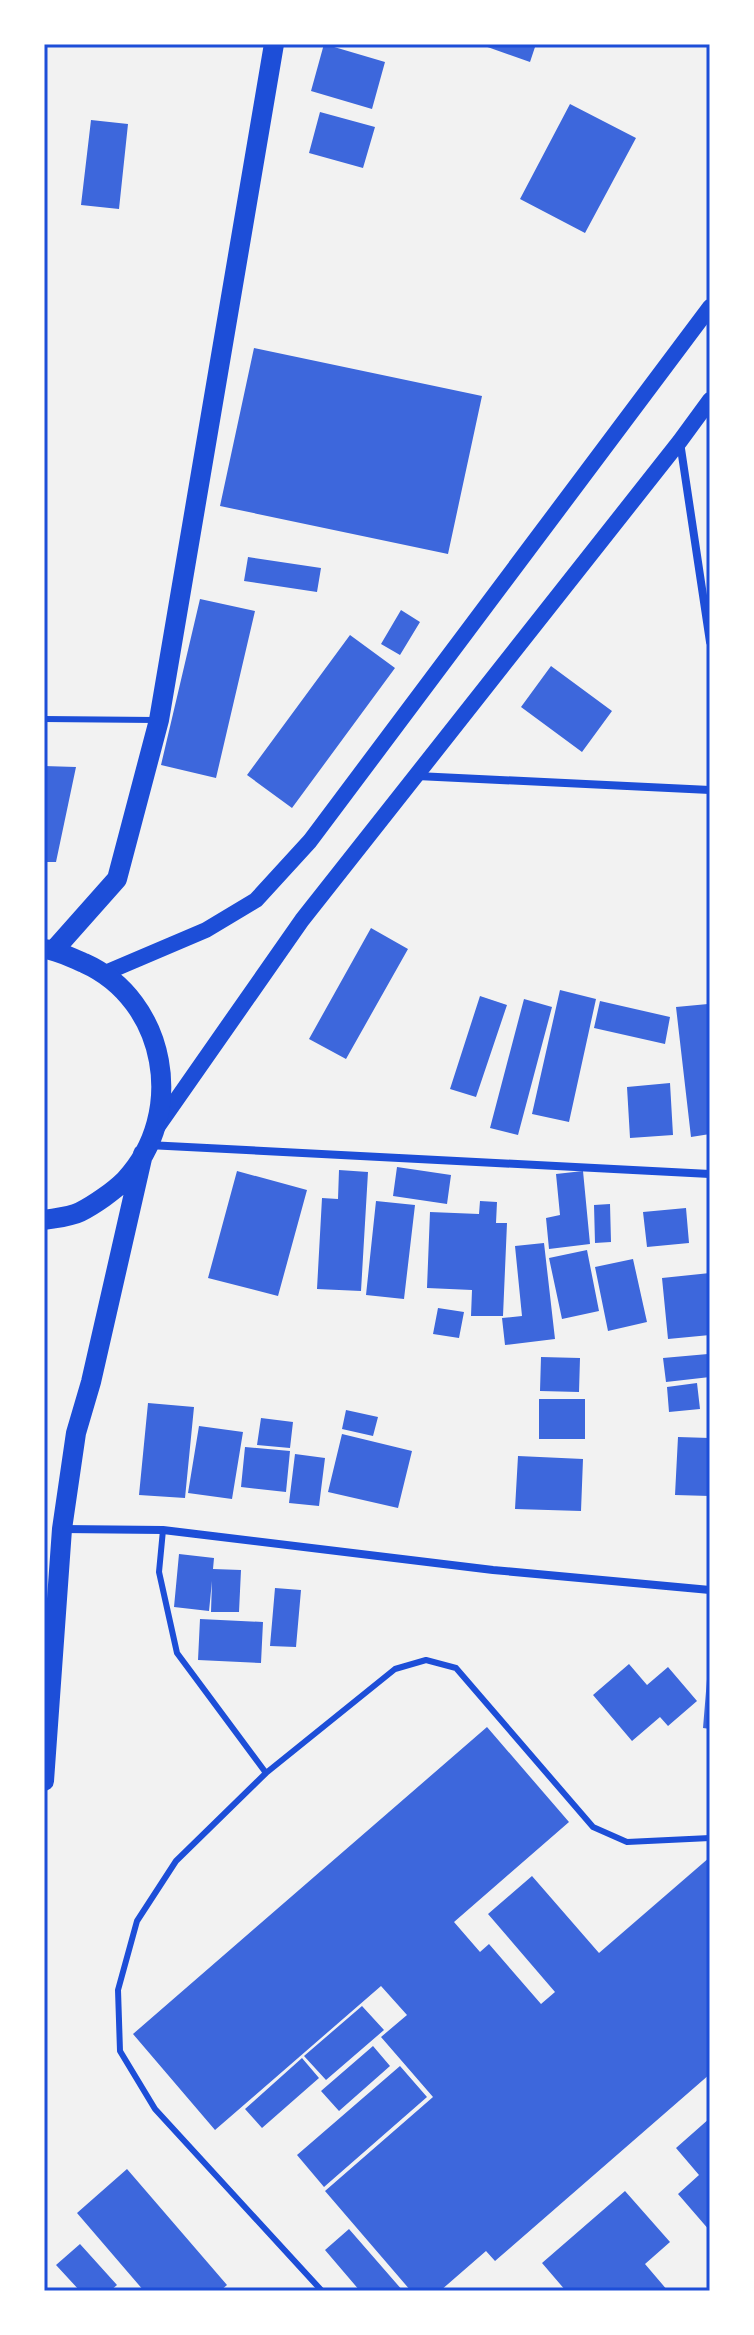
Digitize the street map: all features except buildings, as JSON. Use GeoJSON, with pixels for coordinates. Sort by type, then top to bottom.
{"type":"FeatureCollection","features":[{"type":"Feature","properties":{"kind":"main road"},"geometry":{"type":"LineString","coordinates":[[44,1781],[62,1529],[76,1433],[161,1099],[160,1063],[150,1028],[132,998],[105,973],[49,949],[117,879],[159,720],[274,44]]}},
{"type":"Feature","properties":{"kind":"main road"},"geometry":{"type":"LineString","coordinates":[[105,973],[206,930],[256,900],[310,841],[710,307]]}},
{"type":"Feature","properties":{"kind":"main road"},"geometry":{"type":"LineString","coordinates":[[44,1220],[78,1213],[124,1181],[302,920],[710,400]]}},
{"type":"Feature","properties":{"kind":"street"},"geometry":{"type":"LineString","coordinates":[[680,441],[710,642]]}},
{"type":"Feature","properties":{"kind":"street"},"geometry":{"type":"LineString","coordinates":[[416,776],[710,790]]}},
{"type":"Feature","properties":{"kind":"street"},"geometry":{"type":"LineString","coordinates":[[148,1144],[710,1174]]}},
{"type":"Feature","properties":{"kind":"street"},"geometry":{"type":"LineString","coordinates":[[62,1529],[163,1530],[493,1570],[710,1590]]}},
{"type":"Feature","properties":{"kind":"lane"},"geometry":{"type":"LineString","coordinates":[[44,719],[159,720]]}},
{"type":"Feature","properties":{"kind":"lane"},"geometry":{"type":"LineString","coordinates":[[163,1530],[159,1572],[177,1653],[266,1773]]}},
{"type":"Feature","properties":{"kind":"lane"},"geometry":{"type":"LineString","coordinates":[[322,2291],[155,2109],[120,2051],[118,1990],[137,1921],[176,1861],[266,1773],[395,1669],[426,1660],[456,1668],[593,1827],[627,1842],[710,1838]]}}]}
